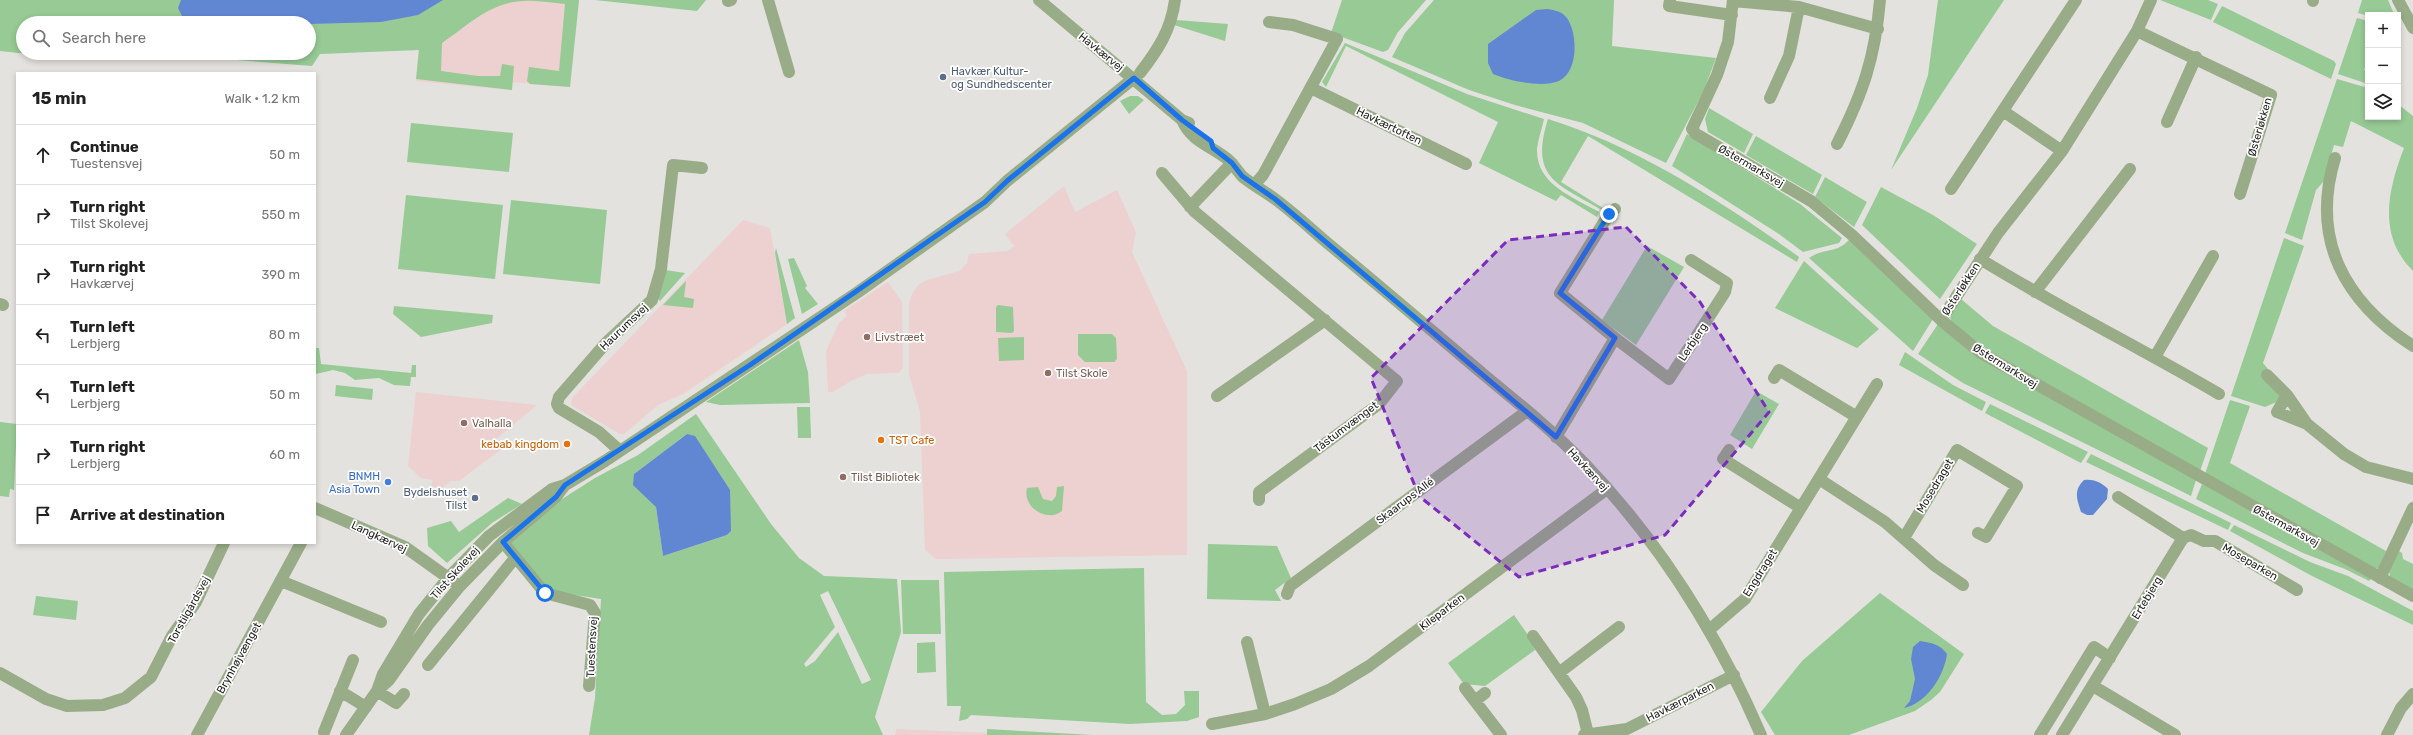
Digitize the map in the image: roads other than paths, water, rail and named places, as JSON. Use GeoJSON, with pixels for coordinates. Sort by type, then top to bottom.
{"type":"FeatureCollection","features":[{"type":"Feature","properties":{"kind":"street"},"geometry":{"type":"LineString","coordinates":[[768,0],[789,72]]}},
{"type":"Feature","properties":{"kind":"street","name":"Havkærvej"},"geometry":{"type":"LineString","coordinates":[[1039,0],[1137,76],[1182,120],[1211,141],[1213,148],[1232,163],[1246,170],[1256,183],[1527,410],[1556,437],[1607,489],[1676,577],[1709,630],[1734,675],[1761,735]]}},
{"type":"Feature","properties":{"kind":"street","name":"Tilst Skolevej"},"geometry":{"type":"LineString","coordinates":[[377,691],[383,674],[419,614],[448,578],[489,536],[519,512],[552,489],[565,485],[620,451],[858,292],[985,202],[1007,181],[1137,76],[1166,36],[1173,18],[1175,0]]}},
{"type":"Feature","properties":{"kind":"street"},"geometry":{"type":"LineString","coordinates":[[1670,0],[1669,6],[1732,15]]}},
{"type":"Feature","properties":{"kind":"street"},"geometry":{"type":"LineString","coordinates":[[1837,144],[1865,84],[1874,52],[1878,29],[1880,0]]}},
{"type":"Feature","properties":{"kind":"street"},"geometry":{"type":"LineString","coordinates":[[1951,189],[2076,0]]}},
{"type":"Feature","properties":{"kind":"street","name":"Østerløkken"},"geometry":{"type":"LineString","coordinates":[[1941,320],[1980,259],[2030,190],[2062,151],[2137,31],[2151,0]]}},
{"type":"Feature","properties":{"kind":"street"},"geometry":{"type":"LineString","coordinates":[[2398,0],[2400,12]]}},
{"type":"Feature","properties":{"kind":"street","name":"Østermarksvej"},"geometry":{"type":"LineString","coordinates":[[1878,29],[1796,5],[1733,1],[1728,42],[1717,75],[1692,129],[1696,134],[1811,201],[1852,234],[1941,320],[1981,353],[2005,368],[2413,596]]}},
{"type":"Feature","properties":{"kind":"street"},"geometry":{"type":"LineString","coordinates":[[1770,98],[1789,56],[1796,5]]}},
{"type":"Feature","properties":{"kind":"street"},"geometry":{"type":"LineString","coordinates":[[2401,15],[2413,28]]}},
{"type":"Feature","properties":{"kind":"street"},"geometry":{"type":"LineString","coordinates":[[1256,183],[1311,88],[1337,39],[1274,19]]}},
{"type":"Feature","properties":{"kind":"street","name":"Østerløkken"},"geometry":{"type":"LineString","coordinates":[[2137,31],[2196,57],[2271,95],[2240,194]]}},
{"type":"Feature","properties":{"kind":"street"},"geometry":{"type":"LineString","coordinates":[[2167,122],[2196,57]]}},
{"type":"Feature","properties":{"kind":"street","name":"Havkærtoften"},"geometry":{"type":"LineString","coordinates":[[1311,88],[1466,164]]}},
{"type":"Feature","properties":{"kind":"street"},"geometry":{"type":"LineString","coordinates":[[2003,110],[2062,151]]}},
{"type":"Feature","properties":{"kind":"street"},"geometry":{"type":"LineString","coordinates":[[2335,158],[2328,181],[2327,222],[2339,271],[2366,307],[2382,324],[2413,346]]}},
{"type":"Feature","properties":{"kind":"street"},"geometry":{"type":"LineString","coordinates":[[1190,207],[1232,163]]}},
{"type":"Feature","properties":{"kind":"street","name":"Haurumsvej"},"geometry":{"type":"LineString","coordinates":[[620,451],[599,432],[559,408],[557,404],[559,398],[598,352],[652,300],[661,269],[673,165],[702,168]]}},
{"type":"Feature","properties":{"kind":"street"},"geometry":{"type":"LineString","coordinates":[[2035,292],[2130,169]]}},
{"type":"Feature","properties":{"kind":"street","name":"Tåstumvænget"},"geometry":{"type":"LineString","coordinates":[[1162,173],[1190,207],[1397,381],[1388,394],[1370,411],[1259,492],[1259,500]]}},
{"type":"Feature","properties":{"kind":"street","name":"Lerbjerg"},"geometry":{"type":"LineString","coordinates":[[1615,209],[1609,214],[1560,293],[1615,338],[1669,379],[1725,292],[1727,282],[1691,260]]}},
{"type":"Feature","properties":{"kind":"street"},"geometry":{"type":"LineString","coordinates":[[2155,356],[2213,256]]}},
{"type":"Feature","properties":{"kind":"street","name":"Østerløkken"},"geometry":{"type":"LineString","coordinates":[[1980,259],[2035,292],[2155,356],[2219,394]]}},
{"type":"Feature","properties":{"kind":"street"},"geometry":{"type":"LineString","coordinates":[[1217,396],[1325,320]]}},
{"type":"Feature","properties":{"kind":"street"},"geometry":{"type":"LineString","coordinates":[[1556,437],[1615,338]]}},
{"type":"Feature","properties":{"kind":"street"},"geometry":{"type":"LineString","coordinates":[[1774,378],[1779,370],[1857,417]]}},
{"type":"Feature","properties":{"kind":"street"},"geometry":{"type":"LineString","coordinates":[[2267,375],[2287,395],[2307,424],[2344,454],[2366,467],[2413,480]]}},
{"type":"Feature","properties":{"kind":"street","name":"Engdraget"},"geometry":{"type":"LineString","coordinates":[[1709,630],[1745,598],[1877,384]]}},
{"type":"Feature","properties":{"kind":"street"},"geometry":{"type":"LineString","coordinates":[[2287,395],[2277,412],[2307,424]]}},
{"type":"Feature","properties":{"kind":"street","name":"Skaarups Allé"},"geometry":{"type":"LineString","coordinates":[[1287,594],[1290,586],[1527,410]]}},
{"type":"Feature","properties":{"kind":"street"},"geometry":{"type":"LineString","coordinates":[[1729,450],[1723,459],[1801,508]]}},
{"type":"Feature","properties":{"kind":"street","name":"Mosedraget"},"geometry":{"type":"LineString","coordinates":[[1904,538],[1957,450],[2017,486],[1986,537],[1978,533]]}},
{"type":"Feature","properties":{"kind":"street"},"geometry":{"type":"LineString","coordinates":[[1819,479],[1885,522],[1934,565],[1963,585]]}},
{"type":"Feature","properties":{"kind":"street","name":"Tilst Skolevej"},"geometry":{"type":"LineString","coordinates":[[346,735],[377,691],[389,680],[428,625],[460,586],[503,542],[556,497],[565,485]]}},
{"type":"Feature","properties":{"kind":"street","name":"Kileparken"},"geometry":{"type":"LineString","coordinates":[[1212,724],[1265,714],[1331,689],[1369,666],[1607,489]]}},
{"type":"Feature","properties":{"kind":"street","name":"Moseparken"},"geometry":{"type":"LineString","coordinates":[[2118,497],[2183,538],[2191,535],[2204,541],[2216,541],[2297,590]]}},
{"type":"Feature","properties":{"kind":"street"},"geometry":{"type":"LineString","coordinates":[[2380,578],[2413,509]]}},
{"type":"Feature","properties":{"kind":"street","name":"Langkærvej"},"geometry":{"type":"LineString","coordinates":[[316,511],[405,548],[460,586]]}},
{"type":"Feature","properties":{"kind":"street","name":"Ertebjerg"},"geometry":{"type":"LineString","coordinates":[[2062,735],[2183,538]]}},
{"type":"Feature","properties":{"kind":"street","name":"Tuestensvej"},"geometry":{"type":"LineString","coordinates":[[503,542],[545,593],[590,605],[595,613],[589,686]]}},
{"type":"Feature","properties":{"kind":"street","name":"Torstilgårdsvej"},"geometry":{"type":"LineString","coordinates":[[0,673],[46,699],[67,706],[103,705],[125,698],[151,677],[172,636],[196,602],[224,544]]}},
{"type":"Feature","properties":{"kind":"street","name":"Brynhøjvænget"},"geometry":{"type":"LineString","coordinates":[[197,735],[300,544]]}},
{"type":"Feature","properties":{"kind":"street"},"geometry":{"type":"LineString","coordinates":[[428,665],[515,558]]}},
{"type":"Feature","properties":{"kind":"street"},"geometry":{"type":"LineString","coordinates":[[281,581],[381,622]]}},
{"type":"Feature","properties":{"kind":"street"},"geometry":{"type":"LineString","coordinates":[[1560,672],[1619,627]]}},
{"type":"Feature","properties":{"kind":"street","name":"Havkærparken"},"geometry":{"type":"LineString","coordinates":[[1532,636],[1560,672],[1582,710],[1586,735],[1628,732],[1734,675]]}},
{"type":"Feature","properties":{"kind":"street"},"geometry":{"type":"LineString","coordinates":[[1247,642],[1265,714]]}},
{"type":"Feature","properties":{"kind":"street"},"geometry":{"type":"LineString","coordinates":[[2040,735],[2094,648],[2110,658]]}},
{"type":"Feature","properties":{"kind":"street"},"geometry":{"type":"LineString","coordinates":[[324,732],[353,660]]}},
{"type":"Feature","properties":{"kind":"street"},"geometry":{"type":"LineString","coordinates":[[2093,686],[2175,735]]}},
{"type":"Feature","properties":{"kind":"street"},"geometry":{"type":"LineString","coordinates":[[1465,688],[1501,735]]}},
{"type":"Feature","properties":{"kind":"street"},"geometry":{"type":"LineString","coordinates":[[340,690],[366,707]]}},
{"type":"Feature","properties":{"kind":"street"},"geometry":{"type":"LineString","coordinates":[[377,691],[396,703],[404,694]]}},
{"type":"Feature","properties":{"kind":"street"},"geometry":{"type":"LineString","coordinates":[[1475,701],[1485,693]]}},
{"type":"Feature","properties":{"kind":"street"},"geometry":{"type":"LineString","coordinates":[[2388,735],[2401,708],[2413,694]]}},
{"type":"Feature","properties":{"kind":"water"},"geometry":{"type":"Polygon","coordinates":[[[181,0],[443,0],[418,15],[381,22],[316,24],[316,16],[182,16],[178,8],[181,0]]]}},
{"type":"Feature","properties":{"kind":"water"},"geometry":{"type":"Polygon","coordinates":[[[1547,9],[1562,13],[1570,23],[1573,32],[1573,60],[1566,76],[1559,81],[1552,83],[1535,84],[1508,79],[1493,74],[1488,63],[1488,44],[1536,10],[1547,9]]]}},
{"type":"Feature","properties":{"kind":"water"},"geometry":{"type":"Polygon","coordinates":[[[687,434],[695,436],[730,490],[731,531],[727,535],[663,556],[656,507],[633,485],[634,474],[687,434]]]}},
{"type":"Feature","properties":{"kind":"water"},"geometry":{"type":"Polygon","coordinates":[[[2084,480],[2091,480],[2103,484],[2108,489],[2107,499],[2093,515],[2087,515],[2081,512],[2078,503],[2078,488],[2084,480]]]}},
{"type":"Feature","properties":{"kind":"water"},"geometry":{"type":"Polygon","coordinates":[[[1920,641],[1932,643],[1941,648],[1947,654],[1942,671],[1927,695],[1920,701],[1904,708],[1910,701],[1915,679],[1911,659],[1913,647],[1920,641]]]}},
{"type":"Feature","properties":{"kind":"place","name":"Havkær Kultur- og Sundhedscenter"},"geometry":{"type":"Point","coordinates":[943,77]}},
{"type":"Feature","properties":{"kind":"place","name":"Livstræet"},"geometry":{"type":"Point","coordinates":[867,337]}},
{"type":"Feature","properties":{"kind":"place","name":"Tilst Skole"},"geometry":{"type":"Point","coordinates":[1048,373]}},
{"type":"Feature","properties":{"kind":"place","name":"Valhalla"},"geometry":{"type":"Point","coordinates":[464,423]}},
{"type":"Feature","properties":{"kind":"place","name":"TST Cafe"},"geometry":{"type":"Point","coordinates":[881,440]}},
{"type":"Feature","properties":{"kind":"place","name":"kebab kingdom"},"geometry":{"type":"Point","coordinates":[567,444]}},
{"type":"Feature","properties":{"kind":"place","name":"Tilst Bibliotek"},"geometry":{"type":"Point","coordinates":[843,477]}},
{"type":"Feature","properties":{"kind":"place","name":"BNMH Asia Town"},"geometry":{"type":"Point","coordinates":[388,482]}},
{"type":"Feature","properties":{"kind":"place","name":"Bydelshuset Tilst"},"geometry":{"type":"Point","coordinates":[475,498]}}]}
